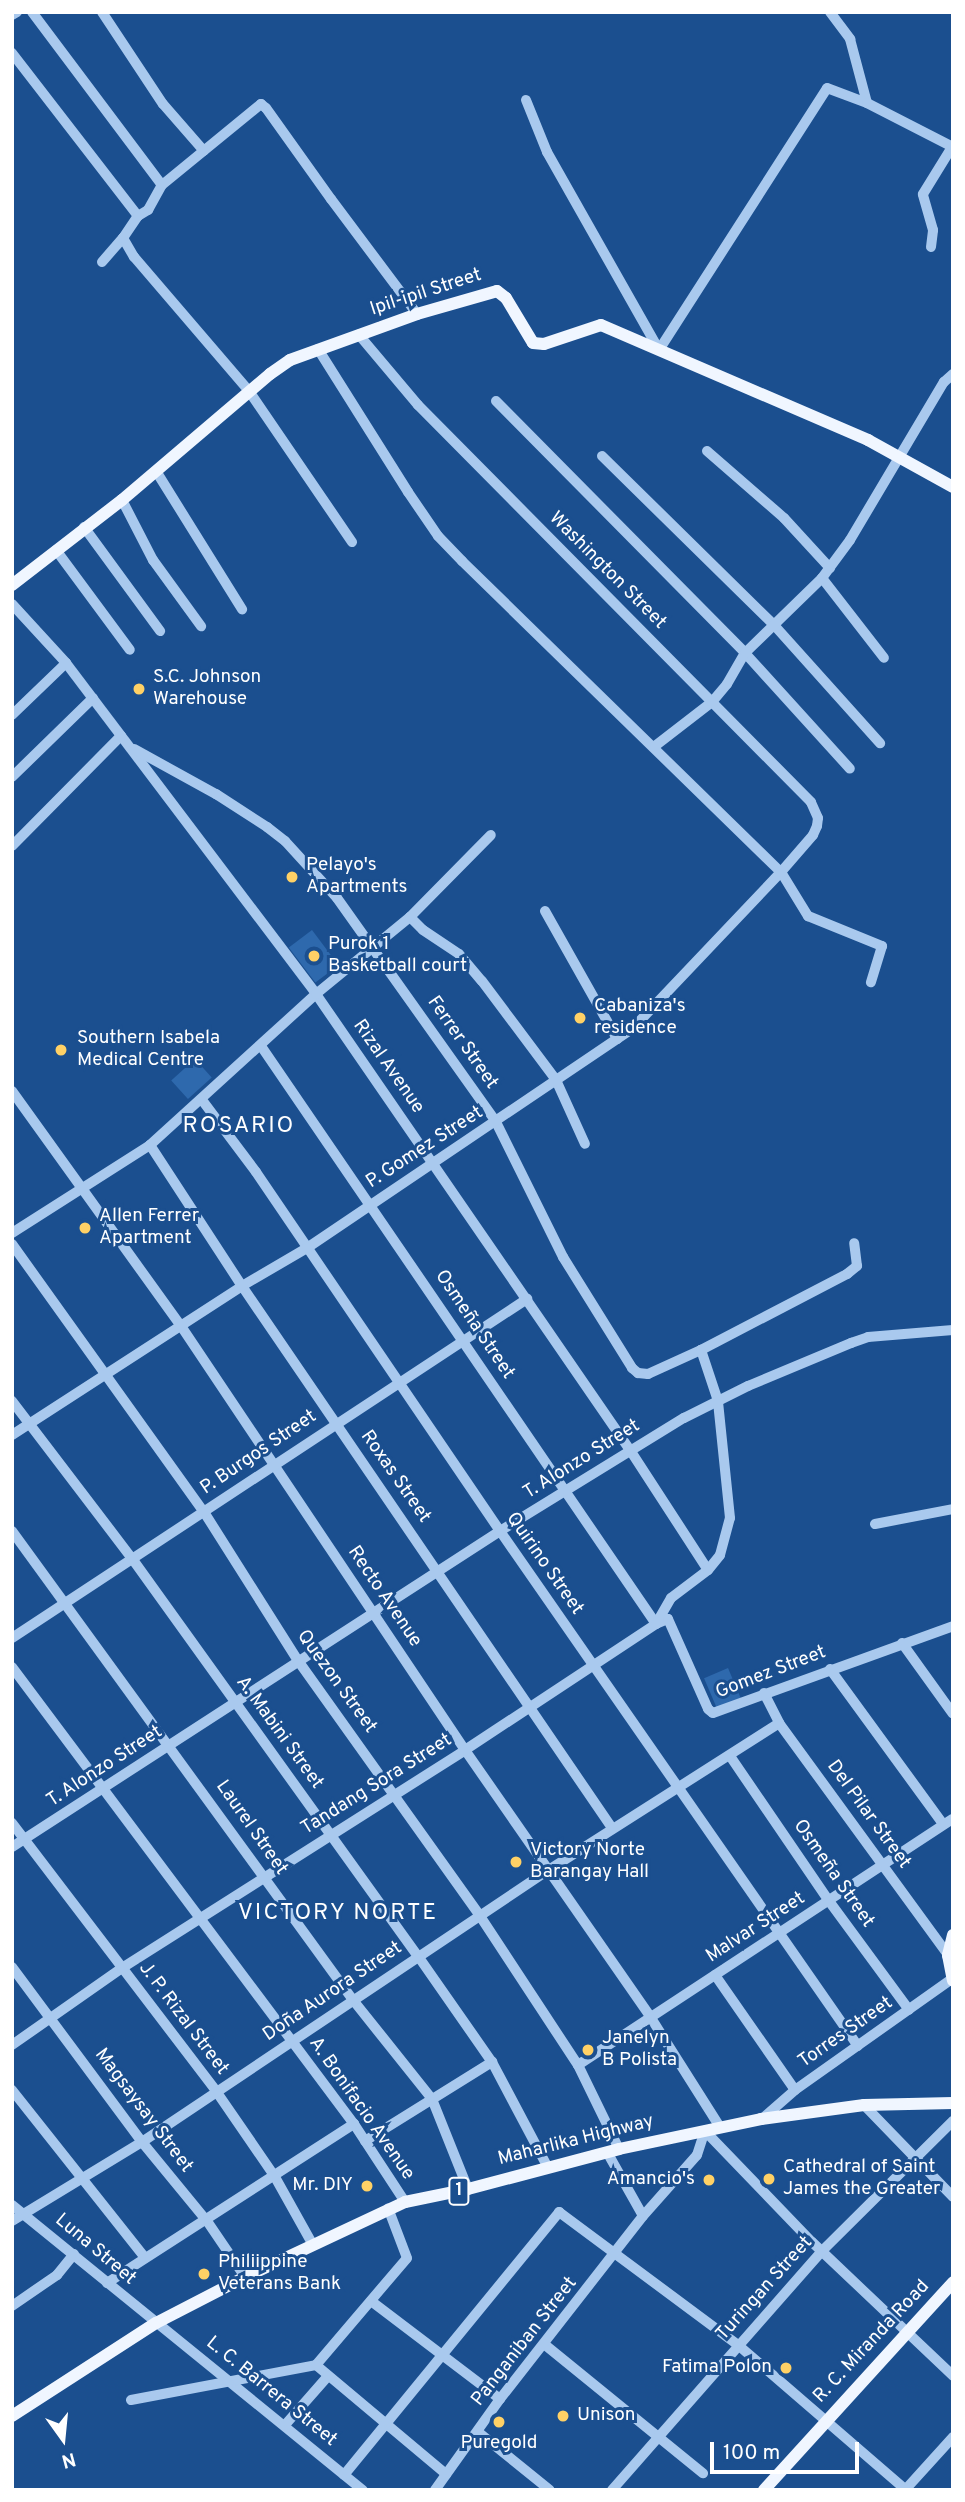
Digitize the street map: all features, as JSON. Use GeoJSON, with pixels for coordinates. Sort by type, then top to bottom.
{"type":"FeatureCollection","features":[{"type":"Feature","properties":{"kind":"main road","name":"Ipil-ipil Street"},"geometry":{"type":"LineString","coordinates":[[12,585],[122,500],[249,391],[290,360],[417,314],[497,290],[506,298],[533,343],[539,345],[601,325],[868,440],[953,487]]}},
{"type":"Feature","properties":{"kind":"main road"},"geometry":{"type":"LineString","coordinates":[[952,1979],[948,1955],[953,1935]]}},
{"type":"Feature","properties":{"kind":"main road","name":"Maharlika Highway"},"geometry":{"type":"LineString","coordinates":[[12,2416],[156,2323],[245,2277],[405,2202],[468,2189],[613,2150],[761,2119],[864,2105],[953,2103]]}},
{"type":"Feature","properties":{"kind":"main road","name":"R. C. Miranda Road"},"geometry":{"type":"LineString","coordinates":[[764,2490],[953,2283]]}},
{"type":"Feature","properties":{"kind":"street"},"geometry":{"type":"LineString","coordinates":[[12,16],[17,12]]}},
{"type":"Feature","properties":{"kind":"street"},"geometry":{"type":"LineString","coordinates":[[32,12],[162,185]]}},
{"type":"Feature","properties":{"kind":"street"},"geometry":{"type":"LineString","coordinates":[[102,12],[163,104],[204,151]]}},
{"type":"Feature","properties":{"kind":"street"},"geometry":{"type":"LineString","coordinates":[[830,12],[850,39],[867,103]]}},
{"type":"Feature","properties":{"kind":"street"},"geometry":{"type":"LineString","coordinates":[[12,53],[138,216]]}},
{"type":"Feature","properties":{"kind":"street"},"geometry":{"type":"LineString","coordinates":[[526,100],[547,152],[659,350],[824,92],[831,87],[953,147],[923,194],[933,230],[932,247]]}},
{"type":"Feature","properties":{"kind":"street"},"geometry":{"type":"LineString","coordinates":[[102,262],[138,216],[148,211],[162,185],[258,105],[267,107],[331,200],[417,314]]}},
{"type":"Feature","properties":{"kind":"street"},"geometry":{"type":"LineString","coordinates":[[123,238],[134,257],[249,391],[352,542]]}},
{"type":"Feature","properties":{"kind":"street","name":"Washington Street"},"geometry":{"type":"LineString","coordinates":[[359,335],[418,405],[811,802],[818,818],[813,835]]}},
{"type":"Feature","properties":{"kind":"street"},"geometry":{"type":"LineString","coordinates":[[318,349],[438,536],[781,872],[813,919],[882,946],[871,982]]}},
{"type":"Feature","properties":{"kind":"street"},"geometry":{"type":"LineString","coordinates":[[655,746],[712,702],[727,684],[745,653],[822,578],[900,457],[944,382],[953,374]]}},
{"type":"Feature","properties":{"kind":"street"},"geometry":{"type":"LineString","coordinates":[[496,401],[745,653],[849,769]]}},
{"type":"Feature","properties":{"kind":"street"},"geometry":{"type":"LineString","coordinates":[[707,451],[784,518],[830,568]]}},
{"type":"Feature","properties":{"kind":"street"},"geometry":{"type":"LineString","coordinates":[[603,456],[774,625],[880,743]]}},
{"type":"Feature","properties":{"kind":"street"},"geometry":{"type":"LineString","coordinates":[[156,471],[243,609]]}},
{"type":"Feature","properties":{"kind":"street"},"geometry":{"type":"LineString","coordinates":[[122,500],[153,560],[201,626]]}},
{"type":"Feature","properties":{"kind":"street"},"geometry":{"type":"LineString","coordinates":[[84,527],[160,631]]}},
{"type":"Feature","properties":{"kind":"street"},"geometry":{"type":"LineString","coordinates":[[56,550],[131,650]]}},
{"type":"Feature","properties":{"kind":"street"},"geometry":{"type":"LineString","coordinates":[[822,578],[884,658]]}},
{"type":"Feature","properties":{"kind":"street","name":"Rizal Avenue"},"geometry":{"type":"LineString","coordinates":[[12,604],[66,663],[316,994],[434,1162],[630,1450],[708,1570]]}},
{"type":"Feature","properties":{"kind":"street"},"geometry":{"type":"LineString","coordinates":[[12,715],[66,663]]}},
{"type":"Feature","properties":{"kind":"street"},"geometry":{"type":"LineString","coordinates":[[12,777],[93,698]]}},
{"type":"Feature","properties":{"kind":"street"},"geometry":{"type":"LineString","coordinates":[[13,845],[121,736]]}},
{"type":"Feature","properties":{"kind":"street","name":"Ferrer Street"},"geometry":{"type":"LineString","coordinates":[[129,746],[216,794],[285,841],[324,882],[373,946],[496,1122],[564,1257],[632,1368],[648,1374],[702,1350]]}},
{"type":"Feature","properties":{"kind":"street"},"geometry":{"type":"LineString","coordinates":[[12,1233],[150,1144],[202,1100],[316,994],[410,917],[491,835]]}},
{"type":"Feature","properties":{"kind":"street","name":"P. Gomez Street"},"geometry":{"type":"LineString","coordinates":[[12,1435],[242,1286],[307,1248],[617,1039],[647,1016],[813,835]]}},
{"type":"Feature","properties":{"kind":"street"},"geometry":{"type":"LineString","coordinates":[[545,911],[617,1039]]}},
{"type":"Feature","properties":{"kind":"street"},"geometry":{"type":"LineString","coordinates":[[410,917],[423,930],[459,954],[556,1080],[585,1144]]}},
{"type":"Feature","properties":{"kind":"street","name":"Osmeña Street"},"geometry":{"type":"LineString","coordinates":[[261,1046],[464,1339],[656,1624]]}},
{"type":"Feature","properties":{"kind":"street","name":"Recto Avenue"},"geometry":{"type":"LineString","coordinates":[[12,1091],[181,1326],[547,1871],[651,2018],[720,2127]]}},
{"type":"Feature","properties":{"kind":"street","name":"Quirino Street"},"geometry":{"type":"LineString","coordinates":[[202,1100],[400,1381],[500,1531],[782,1932],[858,2046]]}},
{"type":"Feature","properties":{"kind":"street","name":"Roxas Street"},"geometry":{"type":"LineString","coordinates":[[150,1144],[242,1286],[532,1706],[612,1828]]}},
{"type":"Feature","properties":{"kind":"street"},"geometry":{"type":"LineString","coordinates":[[656,1624],[671,1598],[708,1570],[720,1555],[730,1518],[718,1401],[702,1350],[853,1270],[858,1259],[854,1243]]}},
{"type":"Feature","properties":{"kind":"street","name":"Quezon Street"},"geometry":{"type":"LineString","coordinates":[[12,1244],[108,1373],[204,1512],[299,1662],[396,1794],[480,1916],[578,2066],[613,2150]]}},
{"type":"Feature","properties":{"kind":"street","name":"P. Burgos Street"},"geometry":{"type":"LineString","coordinates":[[12,1638],[131,1557],[204,1512],[527,1299]]}},
{"type":"Feature","properties":{"kind":"street","name":"T. Alonzo Street"},"geometry":{"type":"LineString","coordinates":[[12,1847],[500,1531],[630,1450],[718,1401],[819,1355],[867,1338],[953,1330]]}},
{"type":"Feature","properties":{"kind":"street","name":"A. Mabini Street"},"geometry":{"type":"LineString","coordinates":[[12,1401],[131,1557],[418,1956],[492,2062],[547,2166]]}},
{"type":"Feature","properties":{"kind":"street"},"geometry":{"type":"LineString","coordinates":[[875,1524],[953,1509]]}},
{"type":"Feature","properties":{"kind":"street","name":"Laurel Street"},"geometry":{"type":"LineString","coordinates":[[12,1531],[171,1746],[353,2000],[432,2099],[468,2189]]}},
{"type":"Feature","properties":{"kind":"street","name":"Gomez Street"},"geometry":{"type":"LineString","coordinates":[[656,1624],[668,1619],[710,1712],[953,1626]]}},
{"type":"Feature","properties":{"kind":"street","name":"Tandang Sora Street"},"geometry":{"type":"LineString","coordinates":[[12,2045],[122,1968],[465,1750],[656,1624]]}},
{"type":"Feature","properties":{"kind":"street"},"geometry":{"type":"LineString","coordinates":[[902,1643],[953,1714]]}},
{"type":"Feature","properties":{"kind":"street","name":"A. Bonifacio Avenue"},"geometry":{"type":"LineString","coordinates":[[12,1667],[354,2124],[405,2202]]}},
{"type":"Feature","properties":{"kind":"street"},"geometry":{"type":"LineString","coordinates":[[830,1669],[948,1822]]}},
{"type":"Feature","properties":{"kind":"street","name":"Del Pilar Street"},"geometry":{"type":"LineString","coordinates":[[764,1693],[779,1723],[948,1955]]}},
{"type":"Feature","properties":{"kind":"street","name":"Doña Aurora Street"},"geometry":{"type":"LineString","coordinates":[[12,2221],[142,2142],[612,1828],[779,1723]]}},
{"type":"Feature","properties":{"kind":"street","name":"Osmeña Street"},"geometry":{"type":"LineString","coordinates":[[730,1756],[829,1901],[909,2010]]}},
{"type":"Feature","properties":{"kind":"street","name":"Malvar Street"},"geometry":{"type":"LineString","coordinates":[[578,2066],[948,1822]]}},
{"type":"Feature","properties":{"kind":"street","name":"J. P. Rizal Street"},"geometry":{"type":"LineString","coordinates":[[12,1823],[216,2091],[275,2177],[313,2245]]}},
{"type":"Feature","properties":{"kind":"street","name":"Magsaysay Street"},"geometry":{"type":"LineString","coordinates":[[12,1967],[142,2142],[207,2221],[245,2277]]}},
{"type":"Feature","properties":{"kind":"street"},"geometry":{"type":"LineString","coordinates":[[715,1975],[795,2090]]}},
{"type":"Feature","properties":{"kind":"street","name":"Torres Street"},"geometry":{"type":"LineString","coordinates":[[761,2119],[795,2090],[952,1979]]}},
{"type":"Feature","properties":{"kind":"street"},"geometry":{"type":"LineString","coordinates":[[365,2141],[492,2062]]}},
{"type":"Feature","properties":{"kind":"street"},"geometry":{"type":"LineString","coordinates":[[12,2090],[145,2258]]}},
{"type":"Feature","properties":{"kind":"street"},"geometry":{"type":"LineString","coordinates":[[864,2105],[953,2197]]}},
{"type":"Feature","properties":{"kind":"street","name":"Turingan Street"},"geometry":{"type":"LineString","coordinates":[[612,2490],[822,2251],[953,2121]]}},
{"type":"Feature","properties":{"kind":"street"},"geometry":{"type":"LineString","coordinates":[[107,2283],[354,2124]]}},
{"type":"Feature","properties":{"kind":"street"},"geometry":{"type":"LineString","coordinates":[[705,2131],[822,2251],[953,2376]]}},
{"type":"Feature","properties":{"kind":"street","name":"Panganiban Street"},"geometry":{"type":"LineString","coordinates":[[435,2490],[500,2399],[643,2216],[697,2155],[705,2131]]}},
{"type":"Feature","properties":{"kind":"street"},"geometry":{"type":"LineString","coordinates":[[613,2150],[643,2216]]}},
{"type":"Feature","properties":{"kind":"street","name":"Luna Street"},"geometry":{"type":"LineString","coordinates":[[12,2205],[156,2323]]}},
{"type":"Feature","properties":{"kind":"street"},"geometry":{"type":"LineString","coordinates":[[131,2400],[316,2365],[407,2258],[388,2208]]}},
{"type":"Feature","properties":{"kind":"street"},"geometry":{"type":"LineString","coordinates":[[344,2474],[444,2357],[559,2212],[738,2345],[906,2490],[953,2437]]}},
{"type":"Feature","properties":{"kind":"street"},"geometry":{"type":"LineString","coordinates":[[12,2306],[57,2275],[74,2254]]}},
{"type":"Feature","properties":{"kind":"street"},"geometry":{"type":"LineString","coordinates":[[371,2301],[500,2399]]}},
{"type":"Feature","properties":{"kind":"street","name":"L. C. Barrera Street"},"geometry":{"type":"LineString","coordinates":[[156,2323],[363,2490]]}},
{"type":"Feature","properties":{"kind":"street"},"geometry":{"type":"LineString","coordinates":[[544,2344],[703,2473]]}},
{"type":"Feature","properties":{"kind":"street"},"geometry":{"type":"LineString","coordinates":[[316,2365],[446,2474]]}},
{"type":"Feature","properties":{"kind":"street"},"geometry":{"type":"LineString","coordinates":[[285,2425],[328,2376]]}},
{"type":"Feature","properties":{"kind":"street"},"geometry":{"type":"LineString","coordinates":[[478,2432],[550,2490]]}},
{"type":"Feature","properties":{"kind":"shaded area","name":"Purok 1 Basketball court"},"geometry":{"type":"Polygon","coordinates":[[[312,930],[338,965],[315,983],[289,947],[312,930]]]}},
{"type":"Feature","properties":{"kind":"shaded area"},"geometry":{"type":"Polygon","coordinates":[[[195,1059],[212,1078],[188,1099],[171,1080],[195,1059]]]}},
{"type":"Feature","properties":{"kind":"shaded area"},"geometry":{"type":"Polygon","coordinates":[[[728,1668],[741,1698],[717,1709],[704,1678],[728,1668]]]}},
{"type":"Feature","properties":{"kind":"place","name":"S.C. Johnson Warehouse"},"geometry":{"type":"Point","coordinates":[139,689]}},
{"type":"Feature","properties":{"kind":"place","name":"Pelayo's Apartments"},"geometry":{"type":"Point","coordinates":[292,877]}},
{"type":"Feature","properties":{"kind":"place","name":"Purok 1 Basketball court"},"geometry":{"type":"Point","coordinates":[314,956]}},
{"type":"Feature","properties":{"kind":"place","name":"Cabaniza's residence"},"geometry":{"type":"Point","coordinates":[580,1018]}},
{"type":"Feature","properties":{"kind":"place","name":"Southern Isabela Medical Centre"},"geometry":{"type":"Point","coordinates":[61,1050]}},
{"type":"Feature","properties":{"kind":"place","name":"Allen Ferrer Apartment"},"geometry":{"type":"Point","coordinates":[85,1228]}},
{"type":"Feature","properties":{"kind":"place","name":"Victory Norte Barangay Hall"},"geometry":{"type":"Point","coordinates":[516,1862]}},
{"type":"Feature","properties":{"kind":"place","name":"Janelyn B Polista"},"geometry":{"type":"Point","coordinates":[588,2050]}},
{"type":"Feature","properties":{"kind":"place","name":"Cathedral of Saint James the Greater"},"geometry":{"type":"Point","coordinates":[769,2179]}},
{"type":"Feature","properties":{"kind":"place","name":"Amancio's"},"geometry":{"type":"Point","coordinates":[709,2180]}},
{"type":"Feature","properties":{"kind":"place","name":"Mr. DIY"},"geometry":{"type":"Point","coordinates":[367,2186]}},
{"type":"Feature","properties":{"kind":"place","name":"Philiippine Veterans Bank"},"geometry":{"type":"Point","coordinates":[204,2274]}},
{"type":"Feature","properties":{"kind":"place","name":"Fatima Polon"},"geometry":{"type":"Point","coordinates":[786,2368]}},
{"type":"Feature","properties":{"kind":"place","name":"Unison"},"geometry":{"type":"Point","coordinates":[563,2416]}},
{"type":"Feature","properties":{"kind":"place","name":"Puregold"},"geometry":{"type":"Point","coordinates":[499,2422]}},
{"type":"Feature","properties":{"kind":"district","name":"ROSARIO"},"geometry":{"type":"Point","coordinates":[239,1127]}},
{"type":"Feature","properties":{"kind":"district","name":"VICTORY NORTE"},"geometry":{"type":"Point","coordinates":[338,1914]}}]}
